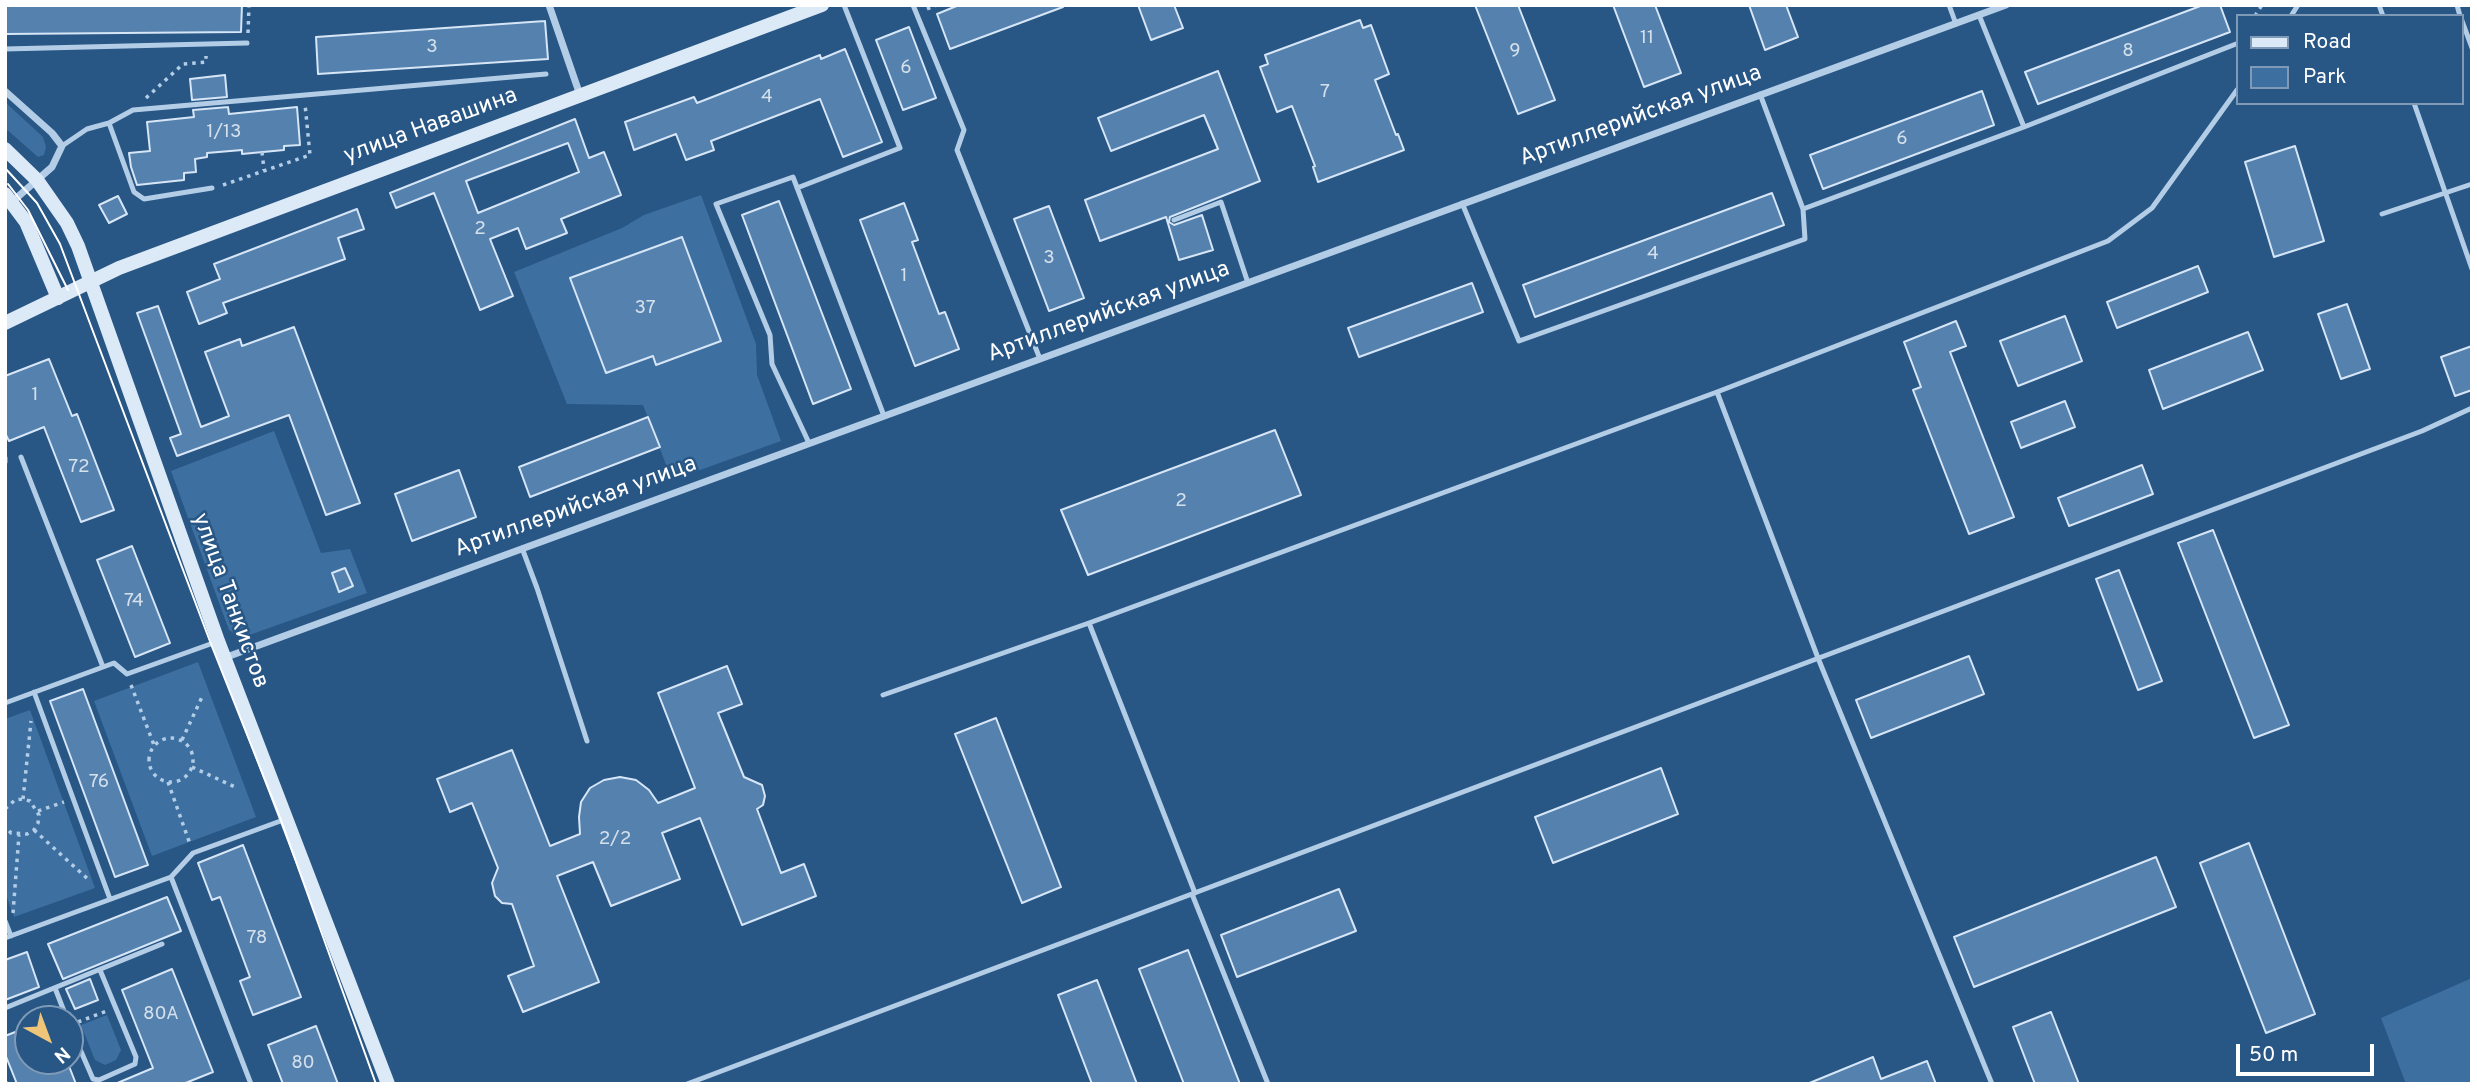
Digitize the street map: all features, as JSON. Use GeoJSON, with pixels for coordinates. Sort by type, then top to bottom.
{"type":"FeatureCollection","features":[{"type":"Feature","properties":{"kind":"main road","name":"улица Навашина"},"geometry":{"type":"LineString","coordinates":[[5,323],[119,268],[822,5]]}},
{"type":"Feature","properties":{"kind":"main road","name":"улица Танкистов"},"geometry":{"type":"LineString","coordinates":[[5,149],[37,180],[67,223],[224,658],[388,1084]]}},
{"type":"Feature","properties":{"kind":"main road"},"geometry":{"type":"LineString","coordinates":[[9,198],[34,238],[58,298]]}},
{"type":"Feature","properties":{"kind":"street"},"geometry":{"type":"LineString","coordinates":[[549,5],[580,96]]}},
{"type":"Feature","properties":{"kind":"street","name":"Артиллерийская улица"},"geometry":{"type":"LineString","coordinates":[[224,658],[2006,5]]}},
{"type":"Feature","properties":{"kind":"street"},"geometry":{"type":"LineString","coordinates":[[5,92],[52,133],[62,146],[52,167],[9,198]]}},
{"type":"Feature","properties":{"kind":"lane"},"geometry":{"type":"LineString","coordinates":[[797,188],[900,148],[844,5]]}},
{"type":"Feature","properties":{"kind":"lane"},"geometry":{"type":"LineString","coordinates":[[913,5],[964,130],[957,150],[1040,359]]}},
{"type":"Feature","properties":{"kind":"lane"},"geometry":{"type":"LineString","coordinates":[[1949,5],[1955,24]]}},
{"type":"Feature","properties":{"kind":"lane"},"geometry":{"type":"LineString","coordinates":[[1979,15],[2024,127]]}},
{"type":"Feature","properties":{"kind":"lane"},"geometry":{"type":"LineString","coordinates":[[2463,23],[2472,48]]}},
{"type":"Feature","properties":{"kind":"lane"},"geometry":{"type":"LineString","coordinates":[[5,49],[247,43]]}},
{"type":"Feature","properties":{"kind":"lane"},"geometry":{"type":"LineString","coordinates":[[1803,209],[2236,44]]}},
{"type":"Feature","properties":{"kind":"lane"},"geometry":{"type":"LineString","coordinates":[[62,146],[86,129],[109,123],[133,110],[546,74]]}},
{"type":"Feature","properties":{"kind":"lane"},"geometry":{"type":"LineString","coordinates":[[883,695],[1089,623],[1717,392],[2108,241],[2152,208],[2236,91]]}},
{"type":"Feature","properties":{"kind":"lane"},"geometry":{"type":"LineString","coordinates":[[1462,203],[1519,341],[1805,239],[1803,209],[1760,94]]}},
{"type":"Feature","properties":{"kind":"lane"},"geometry":{"type":"LineString","coordinates":[[2415,105],[2472,269]]}},
{"type":"Feature","properties":{"kind":"lane"},"geometry":{"type":"LineString","coordinates":[[109,123],[134,192],[144,199],[212,188]]}},
{"type":"Feature","properties":{"kind":"lane"},"geometry":{"type":"LineString","coordinates":[[808,443],[772,364],[770,334],[716,204],[793,177],[884,416]]}},
{"type":"Feature","properties":{"kind":"lane"},"geometry":{"type":"LineString","coordinates":[[2382,214],[2472,184]]}},
{"type":"Feature","properties":{"kind":"lane"},"geometry":{"type":"LineString","coordinates":[[1174,219],[1221,202],[1248,282]]}},
{"type":"Feature","properties":{"kind":"lane"},"geometry":{"type":"LineString","coordinates":[[1717,392],[1818,658],[1992,1084]]}},
{"type":"Feature","properties":{"kind":"lane"},"geometry":{"type":"LineString","coordinates":[[687,1084],[2422,431],[2472,408]]}},
{"type":"Feature","properties":{"kind":"lane"},"geometry":{"type":"LineString","coordinates":[[20,457],[103,667]]}},
{"type":"Feature","properties":{"kind":"lane"},"geometry":{"type":"LineString","coordinates":[[522,548],[587,741]]}},
{"type":"Feature","properties":{"kind":"lane"},"geometry":{"type":"LineString","coordinates":[[1089,623],[1268,1084]]}},
{"type":"Feature","properties":{"kind":"lane"},"geometry":{"type":"LineString","coordinates":[[5,704],[114,663],[127,674],[218,641]]}},
{"type":"Feature","properties":{"kind":"lane"},"geometry":{"type":"LineString","coordinates":[[34,692],[110,900]]}},
{"type":"Feature","properties":{"kind":"lane"},"geometry":{"type":"LineString","coordinates":[[5,921],[8,937],[172,877],[193,853],[287,819]]}},
{"type":"Feature","properties":{"kind":"lane"},"geometry":{"type":"LineString","coordinates":[[172,877],[251,1084]]}},
{"type":"Feature","properties":{"kind":"lane"},"geometry":{"type":"LineString","coordinates":[[5,1008],[162,944]]}},
{"type":"Feature","properties":{"kind":"lane"},"geometry":{"type":"LineString","coordinates":[[84,1058],[93,1079],[99,1080],[136,1061],[100,970]]}},
{"type":"Feature","properties":{"kind":"lane"},"geometry":{"type":"LineString","coordinates":[[55,988],[62,1005]]}},
{"type":"Feature","properties":{"kind":"lane"},"geometry":{"type":"LineString","coordinates":[[125,1069],[129,1078]]}},
{"type":"Feature","properties":{"kind":"path"},"geometry":{"type":"LineString","coordinates":[[247,43],[249,5]]}},
{"type":"Feature","properties":{"kind":"path"},"geometry":{"type":"LineString","coordinates":[[924,5],[926,9],[936,5]]}},
{"type":"Feature","properties":{"kind":"path"},"geometry":{"type":"LineString","coordinates":[[133,110],[183,64],[206,62]]}},
{"type":"Feature","properties":{"kind":"path"},"geometry":{"type":"LineString","coordinates":[[212,188],[310,155],[304,95]]}},
{"type":"Feature","properties":{"kind":"path"},"geometry":{"type":"LineString","coordinates":[[262,152],[264,170]]}},
{"type":"Feature","properties":{"kind":"path"},"geometry":{"type":"LineString","coordinates":[[127,674],[154,746]]}},
{"type":"Feature","properties":{"kind":"path"},"geometry":{"type":"LineString","coordinates":[[23,799],[34,692]]}},
{"type":"Feature","properties":{"kind":"path"},"geometry":{"type":"LineString","coordinates":[[182,740],[202,697]]}},
{"type":"Feature","properties":{"kind":"path"},"geometry":{"type":"LineString","coordinates":[[167,738],[182,740],[191,752],[192,767],[182,779],[167,781],[154,774],[149,760],[154,746],[167,738]]}},
{"type":"Feature","properties":{"kind":"path"},"geometry":{"type":"LineString","coordinates":[[192,767],[235,787]]}},
{"type":"Feature","properties":{"kind":"path"},"geometry":{"type":"LineString","coordinates":[[167,781],[193,853]]}},
{"type":"Feature","properties":{"kind":"path"},"geometry":{"type":"LineString","coordinates":[[38,811],[73,799]]}},
{"type":"Feature","properties":{"kind":"path"},"geometry":{"type":"LineString","coordinates":[[5,826],[11,833],[19,835],[34,830],[38,823],[38,811],[30,802],[15,800],[6,805]]}},
{"type":"Feature","properties":{"kind":"path"},"geometry":{"type":"LineString","coordinates":[[34,830],[110,900]]}},
{"type":"Feature","properties":{"kind":"path"},"geometry":{"type":"LineString","coordinates":[[8,937],[19,835]]}},
{"type":"Feature","properties":{"kind":"path"},"geometry":{"type":"LineString","coordinates":[[84,1020],[116,1007]]}},
{"type":"Feature","properties":{"kind":"green space"},"geometry":{"type":"Polygon","coordinates":[[[5,102],[43,137],[46,147],[44,155],[38,157],[5,128],[5,102]]]}},
{"type":"Feature","properties":{"kind":"green space"},"geometry":{"type":"Polygon","coordinates":[[[701,195],[756,344],[757,375],[781,441],[672,480],[643,405],[567,404],[514,272],[622,228],[644,215],[701,195]]]}},
{"type":"Feature","properties":{"kind":"green space"},"geometry":{"type":"Polygon","coordinates":[[[274,431],[321,553],[350,549],[367,593],[241,638],[229,630],[171,471],[274,431]]]}},
{"type":"Feature","properties":{"kind":"green space"},"geometry":{"type":"Polygon","coordinates":[[[198,662],[256,817],[152,856],[94,701],[198,662]]]}},
{"type":"Feature","properties":{"kind":"green space"},"geometry":{"type":"Polygon","coordinates":[[[30,710],[95,888],[14,917],[5,892],[5,719],[30,710]]]}},
{"type":"Feature","properties":{"kind":"green space"},"geometry":{"type":"Polygon","coordinates":[[[2472,978],[2472,1084],[2406,1084],[2381,1018],[2472,978]]]}},
{"type":"Feature","properties":{"kind":"green space"},"geometry":{"type":"Polygon","coordinates":[[[107,1015],[121,1050],[116,1060],[105,1065],[95,1060],[84,1032],[84,1024],[107,1015]]]}},
{"type":"Feature","properties":{"kind":"building"},"geometry":{"type":"Polygon","coordinates":[[[5,5],[242,5],[241,32],[5,34],[5,5]]]}},
{"type":"Feature","properties":{"kind":"building"},"geometry":{"type":"Polygon","coordinates":[[[959,5],[1063,7],[950,49],[937,14],[959,5]]]}},
{"type":"Feature","properties":{"kind":"building"},"geometry":{"type":"Polygon","coordinates":[[[1138,5],[1174,5],[1183,28],[1151,40],[1138,5]]]}},
{"type":"Feature","properties":{"kind":"building"},"geometry":{"type":"Polygon","coordinates":[[[1475,5],[1518,5],[1555,100],[1518,114],[1475,5]]]}},
{"type":"Feature","properties":{"kind":"building"},"geometry":{"type":"Polygon","coordinates":[[[1613,5],[1655,5],[1681,73],[1644,87],[1613,5]]]}},
{"type":"Feature","properties":{"kind":"building"},"geometry":{"type":"Polygon","coordinates":[[[1749,5],[1786,5],[1798,37],[1765,50],[1749,5]]]}},
{"type":"Feature","properties":{"kind":"building"},"geometry":{"type":"Polygon","coordinates":[[[2203,5],[2220,5],[2230,32],[2038,104],[2025,72],[2203,5]]]}},
{"type":"Feature","properties":{"kind":"building"},"geometry":{"type":"Polygon","coordinates":[[[1360,20],[1363,28],[1371,25],[1389,74],[1375,80],[1404,150],[1318,182],[1313,167],[1315,166],[1292,106],[1277,112],[1260,67],[1268,64],[1265,55],[1360,20]]]}},
{"type":"Feature","properties":{"kind":"building"},"geometry":{"type":"Polygon","coordinates":[[[545,21],[548,59],[318,74],[316,37],[545,21]]]}},
{"type":"Feature","properties":{"kind":"building"},"geometry":{"type":"Polygon","coordinates":[[[909,27],[936,98],[903,110],[876,40],[909,27]]]}},
{"type":"Feature","properties":{"kind":"building"},"geometry":{"type":"Polygon","coordinates":[[[845,49],[882,142],[843,157],[820,99],[711,141],[714,150],[686,160],[676,134],[634,150],[625,122],[694,97],[697,103],[820,55],[821,59],[845,49]]]}},
{"type":"Feature","properties":{"kind":"building"},"geometry":{"type":"Polygon","coordinates":[[[1218,71],[1260,181],[1170,217],[1169,222],[1174,225],[1202,215],[1213,250],[1179,260],[1166,217],[1100,241],[1085,200],[1218,149],[1204,115],[1111,151],[1098,118],[1218,71]]]}},
{"type":"Feature","properties":{"kind":"building"},"geometry":{"type":"Polygon","coordinates":[[[225,75],[227,97],[192,100],[190,79],[225,75]]]}},
{"type":"Feature","properties":{"kind":"building"},"geometry":{"type":"Polygon","coordinates":[[[1982,91],[1994,125],[1823,189],[1810,155],[1982,91]]]}},
{"type":"Feature","properties":{"kind":"building"},"geometry":{"type":"Polygon","coordinates":[[[228,107],[229,114],[297,107],[300,145],[284,146],[284,150],[242,154],[242,150],[207,153],[207,157],[195,159],[196,172],[184,173],[184,180],[137,185],[129,153],[150,151],[147,122],[194,117],[193,110],[228,107]]]}},
{"type":"Feature","properties":{"kind":"building"},"geometry":{"type":"Polygon","coordinates":[[[575,119],[589,158],[604,152],[621,195],[561,219],[567,233],[526,249],[518,228],[490,239],[513,296],[480,310],[434,193],[396,208],[390,193],[575,119]],[[568,143],[466,181],[478,213],[579,172],[568,143]]]}},
{"type":"Feature","properties":{"kind":"building"},"geometry":{"type":"Polygon","coordinates":[[[2295,146],[2324,241],[2274,257],[2245,162],[2295,146]]]}},
{"type":"Feature","properties":{"kind":"building"},"geometry":{"type":"Polygon","coordinates":[[[1772,193],[1784,225],[1535,317],[1523,285],[1772,193]]]}},
{"type":"Feature","properties":{"kind":"building"},"geometry":{"type":"Polygon","coordinates":[[[118,196],[127,214],[109,223],[99,205],[118,196]]]}},
{"type":"Feature","properties":{"kind":"building"},"geometry":{"type":"Polygon","coordinates":[[[779,201],[851,389],[813,404],[742,215],[779,201]]]}},
{"type":"Feature","properties":{"kind":"building"},"geometry":{"type":"Polygon","coordinates":[[[904,203],[918,240],[912,242],[939,314],[945,312],[959,349],[915,366],[860,220],[904,203]]]}},
{"type":"Feature","properties":{"kind":"building"},"geometry":{"type":"Polygon","coordinates":[[[1049,206],[1084,298],[1049,311],[1014,219],[1049,206]]]}},
{"type":"Feature","properties":{"kind":"building"},"geometry":{"type":"Polygon","coordinates":[[[357,209],[364,229],[338,238],[345,259],[223,303],[227,313],[199,324],[187,292],[220,279],[214,264],[357,209]]]}},
{"type":"Feature","properties":{"kind":"building"},"geometry":{"type":"Polygon","coordinates":[[[682,237],[721,341],[656,365],[653,356],[606,373],[570,278],[682,237]]]}},
{"type":"Feature","properties":{"kind":"building"},"geometry":{"type":"Polygon","coordinates":[[[2198,266],[2208,292],[2117,328],[2107,302],[2198,266]]]}},
{"type":"Feature","properties":{"kind":"building"},"geometry":{"type":"Polygon","coordinates":[[[1472,283],[1483,312],[1359,357],[1348,328],[1472,283]]]}},
{"type":"Feature","properties":{"kind":"building"},"geometry":{"type":"Polygon","coordinates":[[[2347,304],[2370,369],[2341,379],[2318,314],[2347,304]]]}},
{"type":"Feature","properties":{"kind":"building"},"geometry":{"type":"Polygon","coordinates":[[[158,306],[201,427],[229,416],[205,352],[240,339],[242,346],[294,327],[360,503],[326,515],[289,415],[177,456],[170,438],[181,434],[137,313],[158,306]]]}},
{"type":"Feature","properties":{"kind":"building"},"geometry":{"type":"Polygon","coordinates":[[[2065,316],[2082,361],[2018,386],[2000,341],[2065,316]]]}},
{"type":"Feature","properties":{"kind":"building"},"geometry":{"type":"Polygon","coordinates":[[[1956,321],[1966,346],[1950,352],[2014,517],[1969,534],[1913,390],[1921,387],[1904,342],[1956,321]]]}},
{"type":"Feature","properties":{"kind":"building"},"geometry":{"type":"Polygon","coordinates":[[[2248,332],[2263,370],[2163,409],[2149,370],[2248,332]]]}},
{"type":"Feature","properties":{"kind":"building"},"geometry":{"type":"Polygon","coordinates":[[[2472,346],[2472,390],[2455,396],[2441,357],[2472,346]]]}},
{"type":"Feature","properties":{"kind":"building"},"geometry":{"type":"Polygon","coordinates":[[[49,359],[72,416],[77,414],[114,510],[81,522],[44,427],[9,441],[5,433],[5,376],[49,359]]]}},
{"type":"Feature","properties":{"kind":"building"},"geometry":{"type":"Polygon","coordinates":[[[2065,401],[2075,427],[2021,448],[2011,422],[2065,401]]]}},
{"type":"Feature","properties":{"kind":"building"},"geometry":{"type":"Polygon","coordinates":[[[648,417],[660,447],[530,497],[519,467],[648,417]]]}},
{"type":"Feature","properties":{"kind":"building"},"geometry":{"type":"Polygon","coordinates":[[[1275,430],[1301,495],[1088,575],[1061,510],[1275,430]]]}},
{"type":"Feature","properties":{"kind":"building"},"geometry":{"type":"Polygon","coordinates":[[[2142,465],[2153,494],[2069,526],[2058,498],[2142,465]]]}},
{"type":"Feature","properties":{"kind":"building"},"geometry":{"type":"Polygon","coordinates":[[[459,470],[476,517],[412,541],[395,494],[459,470]]]}},
{"type":"Feature","properties":{"kind":"building"},"geometry":{"type":"Polygon","coordinates":[[[2213,530],[2289,725],[2254,738],[2178,543],[2213,530]]]}},
{"type":"Feature","properties":{"kind":"building"},"geometry":{"type":"Polygon","coordinates":[[[132,546],[170,643],[135,657],[97,560],[132,546]]]}},
{"type":"Feature","properties":{"kind":"building"},"geometry":{"type":"Polygon","coordinates":[[[345,568],[353,586],[339,592],[332,573],[345,568]]]}},
{"type":"Feature","properties":{"kind":"building"},"geometry":{"type":"Polygon","coordinates":[[[2119,570],[2162,681],[2138,690],[2096,579],[2119,570]]]}},
{"type":"Feature","properties":{"kind":"building"},"geometry":{"type":"Polygon","coordinates":[[[1969,656],[1984,694],[1871,738],[1856,700],[1969,656]]]}},
{"type":"Feature","properties":{"kind":"building"},"geometry":{"type":"Polygon","coordinates":[[[727,666],[742,704],[718,713],[744,777],[762,785],[765,796],[763,805],[757,809],[781,873],[804,864],[816,896],[742,925],[700,818],[662,833],[680,879],[611,906],[593,862],[557,876],[599,982],[523,1012],[508,976],[534,966],[512,904],[502,903],[495,896],[492,883],[498,868],[472,803],[450,812],[437,779],[512,750],[550,846],[580,834],[581,802],[590,788],[604,780],[620,777],[636,780],[649,790],[658,803],[695,788],[658,693],[727,666]]]}},
{"type":"Feature","properties":{"kind":"building"},"geometry":{"type":"Polygon","coordinates":[[[83,689],[148,865],[115,877],[50,701],[83,689]]]}},
{"type":"Feature","properties":{"kind":"building"},"geometry":{"type":"Polygon","coordinates":[[[996,718],[1061,887],[1022,903],[955,734],[996,718]]]}},
{"type":"Feature","properties":{"kind":"building"},"geometry":{"type":"Polygon","coordinates":[[[1661,768],[1678,814],[1553,863],[1535,817],[1661,768]]]}},
{"type":"Feature","properties":{"kind":"building"},"geometry":{"type":"Polygon","coordinates":[[[2249,843],[2315,1014],[2266,1033],[2200,863],[2249,843]]]}},
{"type":"Feature","properties":{"kind":"building"},"geometry":{"type":"Polygon","coordinates":[[[243,845],[301,997],[253,1015],[240,981],[250,977],[220,897],[212,900],[198,863],[243,845]]]}},
{"type":"Feature","properties":{"kind":"building"},"geometry":{"type":"Polygon","coordinates":[[[2156,857],[2176,907],[1974,987],[1954,937],[2156,857]]]}},
{"type":"Feature","properties":{"kind":"building"},"geometry":{"type":"Polygon","coordinates":[[[1339,889],[1356,931],[1237,977],[1221,935],[1339,889]]]}},
{"type":"Feature","properties":{"kind":"building"},"geometry":{"type":"Polygon","coordinates":[[[167,897],[181,931],[63,979],[48,944],[167,897]]]}},
{"type":"Feature","properties":{"kind":"building"},"geometry":{"type":"Polygon","coordinates":[[[1188,950],[1240,1084],[1184,1084],[1139,969],[1188,950]]]}},
{"type":"Feature","properties":{"kind":"building"},"geometry":{"type":"Polygon","coordinates":[[[27,952],[39,987],[5,1000],[5,960],[27,952]]]}},
{"type":"Feature","properties":{"kind":"building"},"geometry":{"type":"Polygon","coordinates":[[[172,969],[213,1072],[183,1084],[115,1084],[153,1068],[122,990],[172,969]]]}},
{"type":"Feature","properties":{"kind":"building"},"geometry":{"type":"Polygon","coordinates":[[[90,979],[98,1000],[84,1005],[73,1005],[66,989],[90,979]]]}},
{"type":"Feature","properties":{"kind":"building"},"geometry":{"type":"Polygon","coordinates":[[[1097,980],[1137,1084],[1092,1084],[1058,995],[1097,980]]]}},
{"type":"Feature","properties":{"kind":"building"},"geometry":{"type":"Polygon","coordinates":[[[2051,1012],[2079,1084],[2035,1084],[2013,1027],[2051,1012]]]}},
{"type":"Feature","properties":{"kind":"building"},"geometry":{"type":"Polygon","coordinates":[[[316,1026],[338,1084],[283,1084],[268,1045],[316,1026]]]}},
{"type":"Feature","properties":{"kind":"building"},"geometry":{"type":"Polygon","coordinates":[[[14,1032],[14,1075],[72,1075],[76,1084],[17,1084],[5,1054],[5,1036],[14,1032]]]}},
{"type":"Feature","properties":{"kind":"building"},"geometry":{"type":"Polygon","coordinates":[[[1873,1057],[1881,1079],[1927,1061],[1936,1084],[1807,1084],[1873,1057]]]}},
{"type":"Feature","properties":{"kind":"tram line"},"geometry":{"type":"LineString","coordinates":[[5,168],[37,203],[60,244],[211,644],[281,820],[376,1084]]}},
{"type":"Feature","properties":{"kind":"tram line"},"geometry":{"type":"LineString","coordinates":[[8,184],[28,210],[68,290]]}}]}
